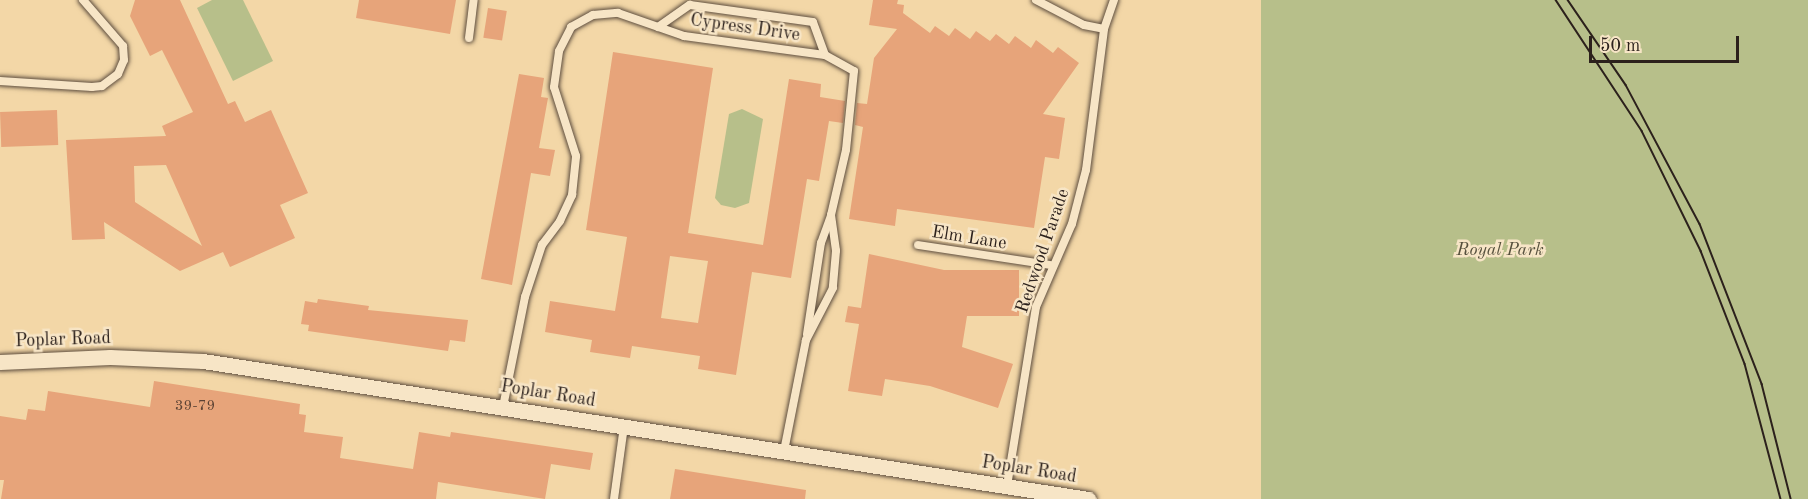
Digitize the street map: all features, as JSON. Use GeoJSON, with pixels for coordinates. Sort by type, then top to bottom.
{"type":"FeatureCollection","features":[{"type":"Feature","properties":{"kind":"street","name":"Poplar Road"},"geometry":{"type":"LineString","coordinates":[[0,362],[110,357],[203,361],[784,451],[1014,491],[1088,499]]}},
{"type":"Feature","properties":{"kind":"lane"},"geometry":{"type":"LineString","coordinates":[[0,81],[92,87],[102,86],[117,74],[124,60],[123,46],[83,0]]}},
{"type":"Feature","properties":{"kind":"lane"},"geometry":{"type":"LineString","coordinates":[[469,38],[474,0]]}},
{"type":"Feature","properties":{"kind":"lane"},"geometry":{"type":"LineString","coordinates":[[1035,0],[1084,25],[1104,29]]}},
{"type":"Feature","properties":{"kind":"lane","name":"Redwood Parade"},"geometry":{"type":"LineString","coordinates":[[1014,491],[1036,307],[1051,266],[1072,224],[1086,170],[1104,29],[1114,0]]}},
{"type":"Feature","properties":{"kind":"lane"},"geometry":{"type":"LineString","coordinates":[[658,27],[690,5],[813,22],[825,55]]}},
{"type":"Feature","properties":{"kind":"lane","name":"Cypress Drive"},"geometry":{"type":"LineString","coordinates":[[503,407],[525,297],[542,245],[560,221],[572,195],[576,156],[554,87],[559,51],[571,27],[593,15],[618,13],[658,27],[733,44],[825,55],[854,71],[846,150],[831,215],[836,251],[832,288],[806,340],[784,451]]}},
{"type":"Feature","properties":{"kind":"lane"},"geometry":{"type":"LineString","coordinates":[[806,340],[821,243],[831,215]]}},
{"type":"Feature","properties":{"kind":"lane","name":"Elm Lane"},"geometry":{"type":"LineString","coordinates":[[918,245],[1051,266]]}},
{"type":"Feature","properties":{"kind":"lane"},"geometry":{"type":"LineString","coordinates":[[614,499],[624,426]]}},
{"type":"Feature","properties":{"kind":"green space"},"geometry":{"type":"Polygon","coordinates":[[[212,0],[243,0],[273,61],[233,81],[197,8],[212,0]]]}},
{"type":"Feature","properties":{"kind":"green space","name":"Royal Park"},"geometry":{"type":"Polygon","coordinates":[[[1261,0],[1808,0],[1808,499],[1261,499],[1261,0]]]}},
{"type":"Feature","properties":{"kind":"green space"},"geometry":{"type":"Polygon","coordinates":[[[742,109],[763,119],[749,203],[735,208],[721,205],[715,198],[729,114],[742,109]]]}},
{"type":"Feature","properties":{"kind":"building"},"geometry":{"type":"Polygon","coordinates":[[[135,0],[180,0],[228,104],[235,101],[245,122],[271,110],[308,193],[280,205],[295,238],[230,267],[223,252],[180,271],[104,222],[105,239],[72,240],[66,140],[166,136],[162,126],[193,112],[162,50],[150,56],[130,16],[135,0]],[[166,165],[134,166],[135,202],[202,246],[166,165]]]}},
{"type":"Feature","properties":{"kind":"building"},"geometry":{"type":"Polygon","coordinates":[[[359,0],[456,0],[450,34],[356,18],[359,0]]]}},
{"type":"Feature","properties":{"kind":"building"},"geometry":{"type":"Polygon","coordinates":[[[873,0],[898,0],[897,4],[904,5],[903,13],[930,33],[935,26],[949,36],[955,28],[970,39],[976,31],[990,41],[996,34],[1009,44],[1015,36],[1031,48],[1036,40],[1053,53],[1058,47],[1079,63],[1043,114],[1065,118],[1059,159],[1045,157],[1034,228],[897,209],[895,226],[849,219],[863,127],[855,125],[857,103],[867,104],[874,58],[897,29],[869,25],[873,0]]]}},
{"type":"Feature","properties":{"kind":"building"},"geometry":{"type":"Polygon","coordinates":[[[488,8],[507,11],[502,41],[483,38],[488,8]]]}},
{"type":"Feature","properties":{"kind":"building"},"geometry":{"type":"Polygon","coordinates":[[[613,52],[713,68],[688,233],[763,245],[789,79],[821,84],[820,97],[845,101],[843,123],[829,121],[819,181],[807,179],[791,278],[752,272],[736,375],[698,369],[700,356],[632,346],[630,358],[590,352],[592,340],[545,332],[550,301],[615,311],[627,237],[586,230],[613,52]],[[670,256],[661,318],[698,323],[708,261],[670,256]]]}},
{"type":"Feature","properties":{"kind":"building"},"geometry":{"type":"Polygon","coordinates":[[[519,74],[544,78],[541,97],[548,98],[539,148],[555,150],[550,176],[531,173],[512,285],[481,279],[519,74]]]}},
{"type":"Feature","properties":{"kind":"building"},"geometry":{"type":"Polygon","coordinates":[[[57,110],[58,145],[1,147],[0,112],[57,110]]]}},
{"type":"Feature","properties":{"kind":"building"},"geometry":{"type":"Polygon","coordinates":[[[869,254],[944,270],[1019,270],[1019,316],[967,316],[962,347],[1013,364],[998,408],[930,386],[885,379],[882,396],[848,391],[859,324],[845,322],[848,306],[861,308],[869,254]]]}},
{"type":"Feature","properties":{"kind":"building"},"geometry":{"type":"Polygon","coordinates":[[[318,299],[369,306],[368,310],[468,320],[465,342],[450,340],[448,351],[308,331],[309,325],[301,324],[305,301],[317,303],[318,299]]]}},
{"type":"Feature","properties":{"kind":"building"},"geometry":{"type":"Polygon","coordinates":[[[154,381],[300,404],[299,414],[306,415],[304,432],[343,437],[340,458],[413,469],[419,432],[450,437],[451,432],[593,453],[590,470],[551,464],[545,499],[438,482],[436,499],[1,499],[4,480],[0,480],[0,416],[26,420],[28,409],[45,411],[48,391],[150,407],[154,381]]]}},
{"type":"Feature","properties":{"kind":"building"},"geometry":{"type":"Polygon","coordinates":[[[675,469],[806,490],[805,499],[670,499],[675,469]]]}},
{"type":"Feature","properties":{"kind":"tram line"},"geometry":{"type":"LineString","coordinates":[[1556,0],[1642,131],[1701,251],[1745,364],[1781,499]]}},
{"type":"Feature","properties":{"kind":"tram line"},"geometry":{"type":"LineString","coordinates":[[1568,0],[1626,85],[1700,224],[1762,384],[1791,499]]}}]}
